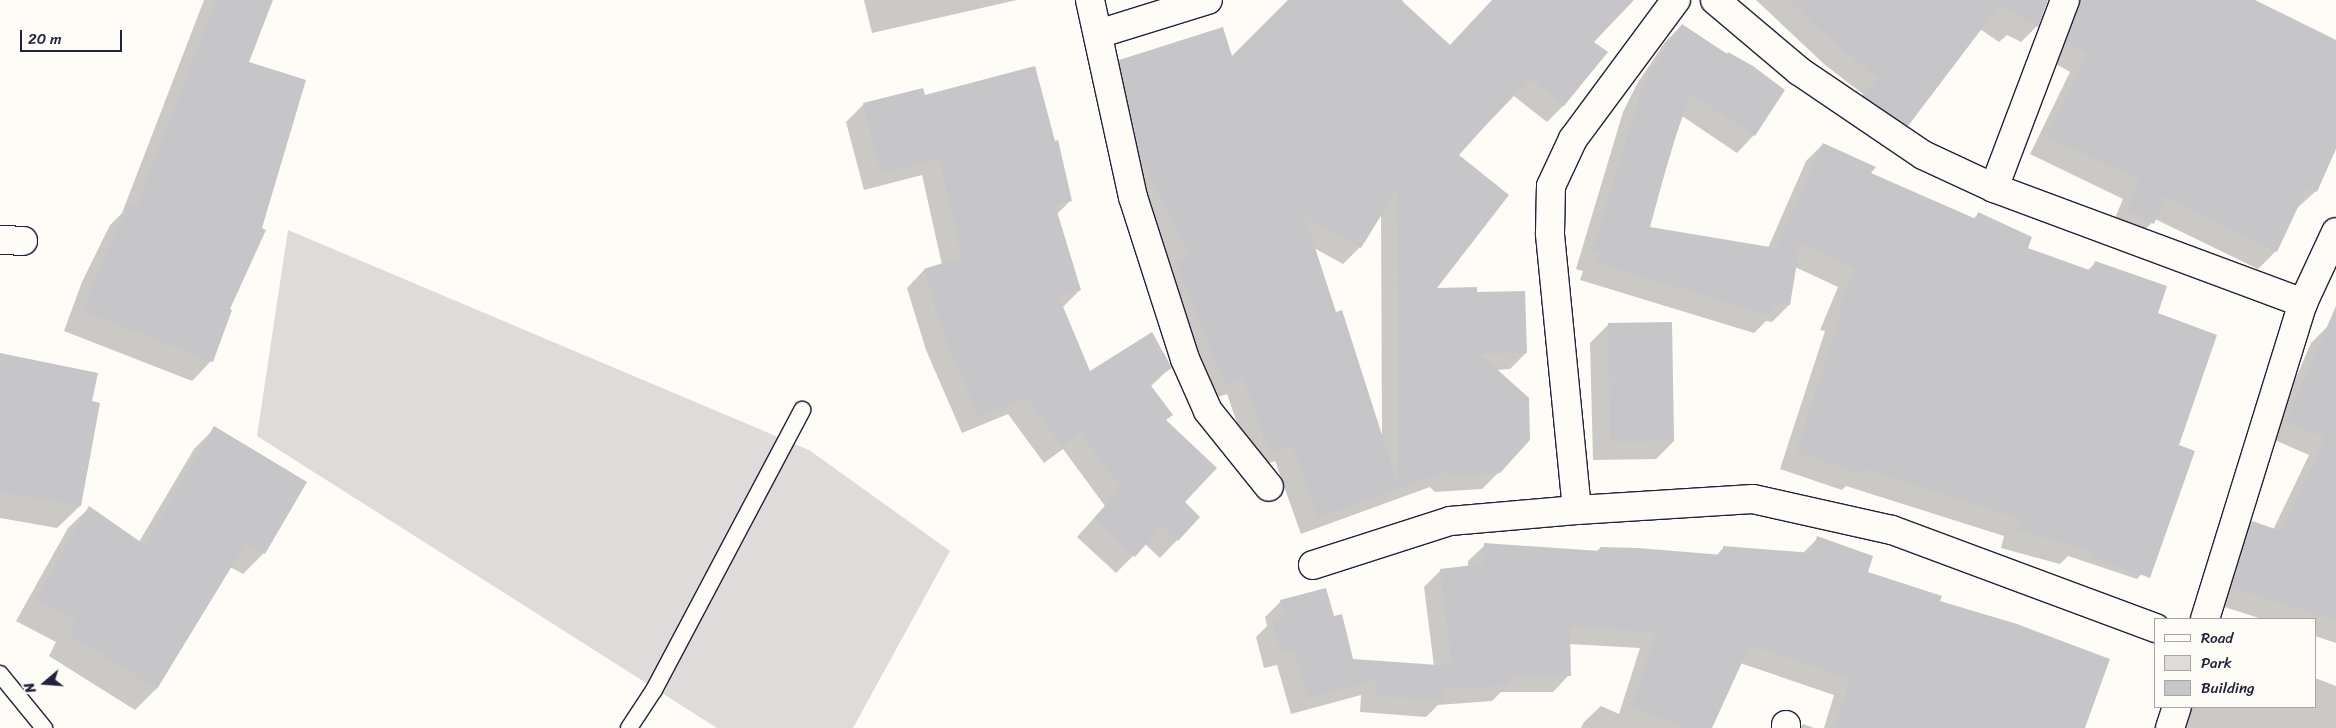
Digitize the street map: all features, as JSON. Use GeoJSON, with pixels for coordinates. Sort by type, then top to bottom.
{"type":"FeatureCollection","features":[{"type":"Feature","properties":{"kind":"street"},"geometry":{"type":"LineString","coordinates":[[1090,0],[1133,197],[1185,359],[1208,411],[1270,487]]}},
{"type":"Feature","properties":{"kind":"street"},"geometry":{"type":"LineString","coordinates":[[1098,34],[1208,0]]}},
{"type":"Feature","properties":{"kind":"street"},"geometry":{"type":"LineString","coordinates":[[1576,510],[1550,233],[1551,186],[1573,139],[1676,0]]}},
{"type":"Feature","properties":{"kind":"street"},"geometry":{"type":"LineString","coordinates":[[1715,0],[1799,70],[1923,156],[1994,188],[2303,304]]}},
{"type":"Feature","properties":{"kind":"street"},"geometry":{"type":"LineString","coordinates":[[1994,188],[2065,0]]}},
{"type":"Feature","properties":{"kind":"street"},"geometry":{"type":"LineString","coordinates":[[2206,618],[2303,304],[2336,232]]}},
{"type":"Feature","properties":{"kind":"street"},"geometry":{"type":"LineString","coordinates":[[1313,565],[1450,521],[1576,510],[1753,499],[1892,530],[2154,628]]}},
{"type":"Feature","properties":{"kind":"street"},"geometry":{"type":"LineString","coordinates":[[2170,728],[2177,708]]}},
{"type":"Feature","properties":{"kind":"lane"},"geometry":{"type":"LineString","coordinates":[[629,728],[654,690],[802,410]]}},
{"type":"Feature","properties":{"kind":"lane"},"geometry":{"type":"LineString","coordinates":[[0,674],[44,728]]}},
{"type":"Feature","properties":{"kind":"green space"},"geometry":{"type":"Polygon","coordinates":[[[288,230],[809,450],[950,551],[853,728],[717,728],[257,436],[288,230]]]}},
{"type":"Feature","properties":{"kind":"building"},"geometry":{"type":"Polygon","coordinates":[[[216,0],[273,0],[249,62],[306,80],[262,228],[266,230],[230,309],[232,310],[213,362],[83,311],[102,261],[129,204],[136,207],[216,0]]]}},
{"type":"Feature","properties":{"kind":"building"},"geometry":{"type":"Polygon","coordinates":[[[1288,0],[1401,0],[1450,45],[1492,0],[1634,0],[1594,42],[1608,52],[1564,106],[1532,80],[1511,97],[1459,155],[1509,195],[1437,288],[1477,287],[1477,292],[1525,291],[1527,353],[1480,354],[1529,398],[1530,440],[1500,473],[1452,476],[1447,471],[1318,518],[1292,445],[1270,453],[1243,378],[1225,384],[1175,261],[1189,256],[1143,162],[1119,60],[1223,27],[1232,56],[1288,0]],[[1397,190],[1361,248],[1305,217],[1336,312],[1342,310],[1398,485],[1397,190]]]}},
{"type":"Feature","properties":{"kind":"building"},"geometry":{"type":"Polygon","coordinates":[[[1788,0],[2048,0],[2038,27],[1999,6],[1908,126],[1863,96],[1878,78],[1841,49],[1788,0]]]}},
{"type":"Feature","properties":{"kind":"building"},"geometry":{"type":"Polygon","coordinates":[[[2080,0],[2255,0],[2336,40],[2336,149],[2317,192],[2307,188],[2277,252],[2165,198],[2154,224],[2127,212],[2140,181],[2047,136],[2087,54],[2066,42],[2080,0]]]}},
{"type":"Feature","properties":{"kind":"building"},"geometry":{"type":"Polygon","coordinates":[[[1682,24],[1727,54],[1728,52],[1753,66],[1785,90],[1755,136],[1691,94],[1673,143],[1650,227],[1776,248],[1823,143],[1876,167],[1871,173],[1976,219],[1978,212],[2032,237],[2028,248],[2092,271],[2095,261],[2167,286],[2158,313],[2217,335],[2179,445],[2195,451],[2150,578],[2092,557],[2094,552],[2017,530],[2020,519],[1862,468],[1860,473],[1796,452],[1841,314],[1837,313],[1855,269],[1800,244],[1790,305],[1773,303],[1772,316],[1596,263],[1599,254],[1592,252],[1640,94],[1654,65],[1682,24]]]}},
{"type":"Feature","properties":{"kind":"building"},"geometry":{"type":"Polygon","coordinates":[[[1035,66],[1055,141],[1058,140],[1072,201],[1055,205],[1081,290],[1059,297],[1090,371],[1152,332],[1172,368],[1149,383],[1173,415],[1166,420],[1217,468],[1185,502],[1200,517],[1178,541],[1162,526],[1135,557],[1094,518],[1121,488],[1081,433],[1062,446],[1026,397],[979,417],[943,332],[924,269],[962,257],[939,159],[881,173],[863,103],[923,88],[925,95],[1035,66]]]}},
{"type":"Feature","properties":{"kind":"building"},"geometry":{"type":"Polygon","coordinates":[[[2336,306],[2336,621],[2231,587],[2252,521],[2281,531],[2325,438],[2286,421],[2336,306]]]}},
{"type":"Feature","properties":{"kind":"building"},"geometry":{"type":"Polygon","coordinates":[[[1672,322],[1674,441],[1610,442],[1608,323],[1672,322]]]}},
{"type":"Feature","properties":{"kind":"building"},"geometry":{"type":"Polygon","coordinates":[[[0,353],[98,373],[92,401],[100,403],[81,506],[0,492],[0,353]]]}},
{"type":"Feature","properties":{"kind":"building"},"geometry":{"type":"Polygon","coordinates":[[[214,426],[307,482],[265,554],[246,543],[157,689],[69,634],[76,621],[36,599],[89,506],[145,545],[214,426]]]}},
{"type":"Feature","properties":{"kind":"building"},"geometry":{"type":"Polygon","coordinates":[[[1817,536],[1873,556],[1868,572],[1942,596],[1940,601],[2017,624],[2110,659],[2085,728],[1835,728],[1850,679],[1750,645],[1712,728],[1682,728],[1632,705],[1656,632],[1570,627],[1571,676],[1510,676],[1510,685],[1444,690],[1444,701],[1376,696],[1377,680],[1307,699],[1294,649],[1281,653],[1272,620],[1285,616],[1280,600],[1326,588],[1334,616],[1342,614],[1353,659],[1452,666],[1440,569],[1483,564],[1484,543],[1600,551],[1600,547],[1638,548],[1723,555],[1723,546],[1812,553],[1817,536]]]}}]}
